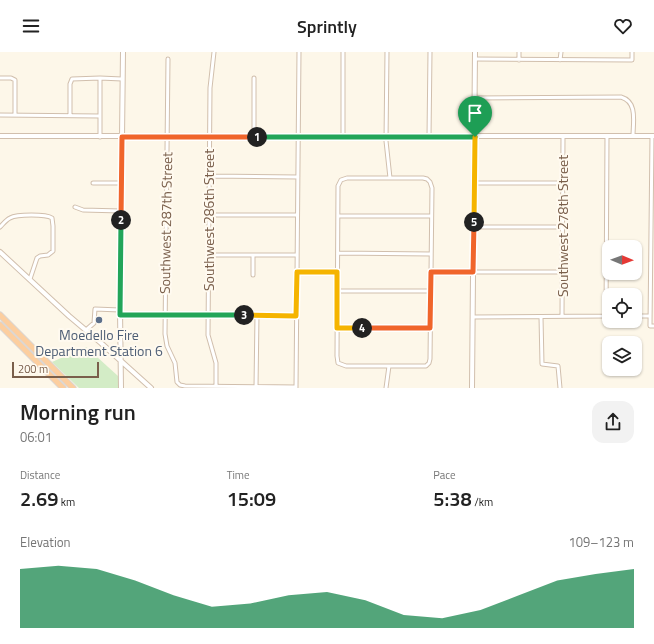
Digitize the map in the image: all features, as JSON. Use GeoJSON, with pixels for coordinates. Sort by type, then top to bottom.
{"type":"FeatureCollection","features":[{"type":"Feature","properties":{"kind":"highway"},"geometry":{"type":"LineString","coordinates":[[0,315],[3,321],[73,388]]}},
{"type":"Feature","properties":{"kind":"highway"},"geometry":{"type":"LineString","coordinates":[[0,324],[63,388]]}},
{"type":"Feature","properties":{"kind":"highway"},"geometry":{"type":"LineString","coordinates":[[6,330],[10,330],[27,347],[38,354]]}},
{"type":"Feature","properties":{"kind":"highway"},"geometry":{"type":"LineString","coordinates":[[55,380],[60,380],[68,388]]}},
{"type":"Feature","properties":{"kind":"street"},"geometry":{"type":"LineString","coordinates":[[121,388],[120,312],[123,52]]}},
{"type":"Feature","properties":{"kind":"street","name":"Southwest 286th Street"},"geometry":{"type":"LineString","coordinates":[[214,52],[210,83],[208,339],[216,363],[216,386]]}},
{"type":"Feature","properties":{"kind":"street"},"geometry":{"type":"LineString","coordinates":[[216,386],[296,387],[299,52]]}},
{"type":"Feature","properties":{"kind":"street"},"geometry":{"type":"LineString","coordinates":[[343,137],[344,52]]}},
{"type":"Feature","properties":{"kind":"street"},"geometry":{"type":"LineString","coordinates":[[387,52],[386,137],[390,178]]}},
{"type":"Feature","properties":{"kind":"street"},"geometry":{"type":"LineString","coordinates":[[429,137],[430,52]]}},
{"type":"Feature","properties":{"kind":"street"},"geometry":{"type":"LineString","coordinates":[[472,388],[475,52]]}},
{"type":"Feature","properties":{"kind":"street"},"geometry":{"type":"LineString","coordinates":[[519,52],[519,60]]}},
{"type":"Feature","properties":{"kind":"street"},"geometry":{"type":"LineString","coordinates":[[560,60],[561,52]]}},
{"type":"Feature","properties":{"kind":"street"},"geometry":{"type":"LineString","coordinates":[[475,59],[632,60],[632,52]]}},
{"type":"Feature","properties":{"kind":"street","name":"Southwest 287th Street"},"geometry":{"type":"LineString","coordinates":[[168,59],[165,338],[167,346],[175,362],[176,381],[178,384],[185,386],[216,386]]}},
{"type":"Feature","properties":{"kind":"street"},"geometry":{"type":"LineString","coordinates":[[0,78],[11,78],[15,80],[15,115]]}},
{"type":"Feature","properties":{"kind":"street"},"geometry":{"type":"LineString","coordinates":[[100,78],[100,137]]}},
{"type":"Feature","properties":{"kind":"street"},"geometry":{"type":"LineString","coordinates":[[254,78],[254,137]]}},
{"type":"Feature","properties":{"kind":"street"},"geometry":{"type":"LineString","coordinates":[[70,115],[70,84],[72,79],[122,79]]}},
{"type":"Feature","properties":{"kind":"street"},"geometry":{"type":"LineString","coordinates":[[475,98],[619,97],[628,100],[633,109],[633,136]]}},
{"type":"Feature","properties":{"kind":"street"},"geometry":{"type":"LineString","coordinates":[[0,114],[100,116]]}},
{"type":"Feature","properties":{"kind":"street"},"geometry":{"type":"LineString","coordinates":[[0,136],[653,136],[652,291],[650,326],[654,326]]}},
{"type":"Feature","properties":{"kind":"street"},"geometry":{"type":"LineString","coordinates":[[608,136],[608,288]]}},
{"type":"Feature","properties":{"kind":"street","name":"Southwest 278th Street"},"geometry":{"type":"LineString","coordinates":[[562,316],[563,137]]}},
{"type":"Feature","properties":{"kind":"street"},"geometry":{"type":"LineString","coordinates":[[210,176],[298,177]]}},
{"type":"Feature","properties":{"kind":"street"},"geometry":{"type":"LineString","coordinates":[[347,178],[390,178],[425,179],[429,180],[432,185],[430,359],[428,364],[422,366],[346,366],[339,364],[337,356],[338,186],[341,180],[347,178]]}},
{"type":"Feature","properties":{"kind":"street"},"geometry":{"type":"LineString","coordinates":[[93,183],[122,183]]}},
{"type":"Feature","properties":{"kind":"street"},"geometry":{"type":"LineString","coordinates":[[474,183],[563,183]]}},
{"type":"Feature","properties":{"kind":"street"},"geometry":{"type":"LineString","coordinates":[[75,207],[83,210],[121,211]]}},
{"type":"Feature","properties":{"kind":"street"},"geometry":{"type":"LineString","coordinates":[[209,215],[297,216]]}},
{"type":"Feature","properties":{"kind":"street"},"geometry":{"type":"LineString","coordinates":[[0,227],[8,219],[16,216],[46,216],[52,218],[53,251],[48,256],[40,256],[37,258],[30,279]]}},
{"type":"Feature","properties":{"kind":"street"},"geometry":{"type":"LineString","coordinates":[[338,216],[431,216]]}},
{"type":"Feature","properties":{"kind":"street"},"geometry":{"type":"LineString","coordinates":[[474,227],[563,227]]}},
{"type":"Feature","properties":{"kind":"street"},"geometry":{"type":"LineString","coordinates":[[0,252],[151,388]]}},
{"type":"Feature","properties":{"kind":"street"},"geometry":{"type":"LineString","coordinates":[[338,253],[431,254]]}},
{"type":"Feature","properties":{"kind":"street"},"geometry":{"type":"LineString","coordinates":[[209,255],[297,255]]}},
{"type":"Feature","properties":{"kind":"street"},"geometry":{"type":"LineString","coordinates":[[253,255],[253,275]]}},
{"type":"Feature","properties":{"kind":"street"},"geometry":{"type":"LineString","coordinates":[[297,272],[337,272]]}},
{"type":"Feature","properties":{"kind":"street"},"geometry":{"type":"LineString","coordinates":[[431,272],[562,272]]}},
{"type":"Feature","properties":{"kind":"street"},"geometry":{"type":"LineString","coordinates":[[337,291],[431,291]]}},
{"type":"Feature","properties":{"kind":"street"},"geometry":{"type":"LineString","coordinates":[[86,330],[94,323],[94,309],[165,314],[296,316]]}},
{"type":"Feature","properties":{"kind":"street"},"geometry":{"type":"LineString","coordinates":[[256,315],[256,386]]}},
{"type":"Feature","properties":{"kind":"street"},"geometry":{"type":"LineString","coordinates":[[473,317],[602,316]]}},
{"type":"Feature","properties":{"kind":"street"},"geometry":{"type":"LineString","coordinates":[[642,316],[650,316]]}},
{"type":"Feature","properties":{"kind":"street"},"geometry":{"type":"LineString","coordinates":[[541,317],[542,364],[558,366],[560,388]]}},
{"type":"Feature","properties":{"kind":"street"},"geometry":{"type":"LineString","coordinates":[[337,328],[430,328]]}},
{"type":"Feature","properties":{"kind":"street"},"geometry":{"type":"LineString","coordinates":[[111,352],[117,350],[121,343]]}},
{"type":"Feature","properties":{"kind":"street"},"geometry":{"type":"LineString","coordinates":[[386,388],[389,366]]}},
{"type":"Feature","properties":{"kind":"green space"},"geometry":{"type":"Polygon","coordinates":[[[86,347],[118,376],[118,388],[79,388],[52,362],[86,347]]]}},
{"type":"Feature","properties":{"kind":"place","name":"Moedello Fire Department Station 6"},"geometry":{"type":"Point","coordinates":[99,320]}},
{"type":"Feature","properties":{"kind":"route"},"geometry":{"type":"LineString","coordinates":[[122,137],[475,137],[473,272],[431,272],[430,328],[337,328],[337,272],[297,272],[296,316],[165,314],[120,315],[122,137]]}}]}
